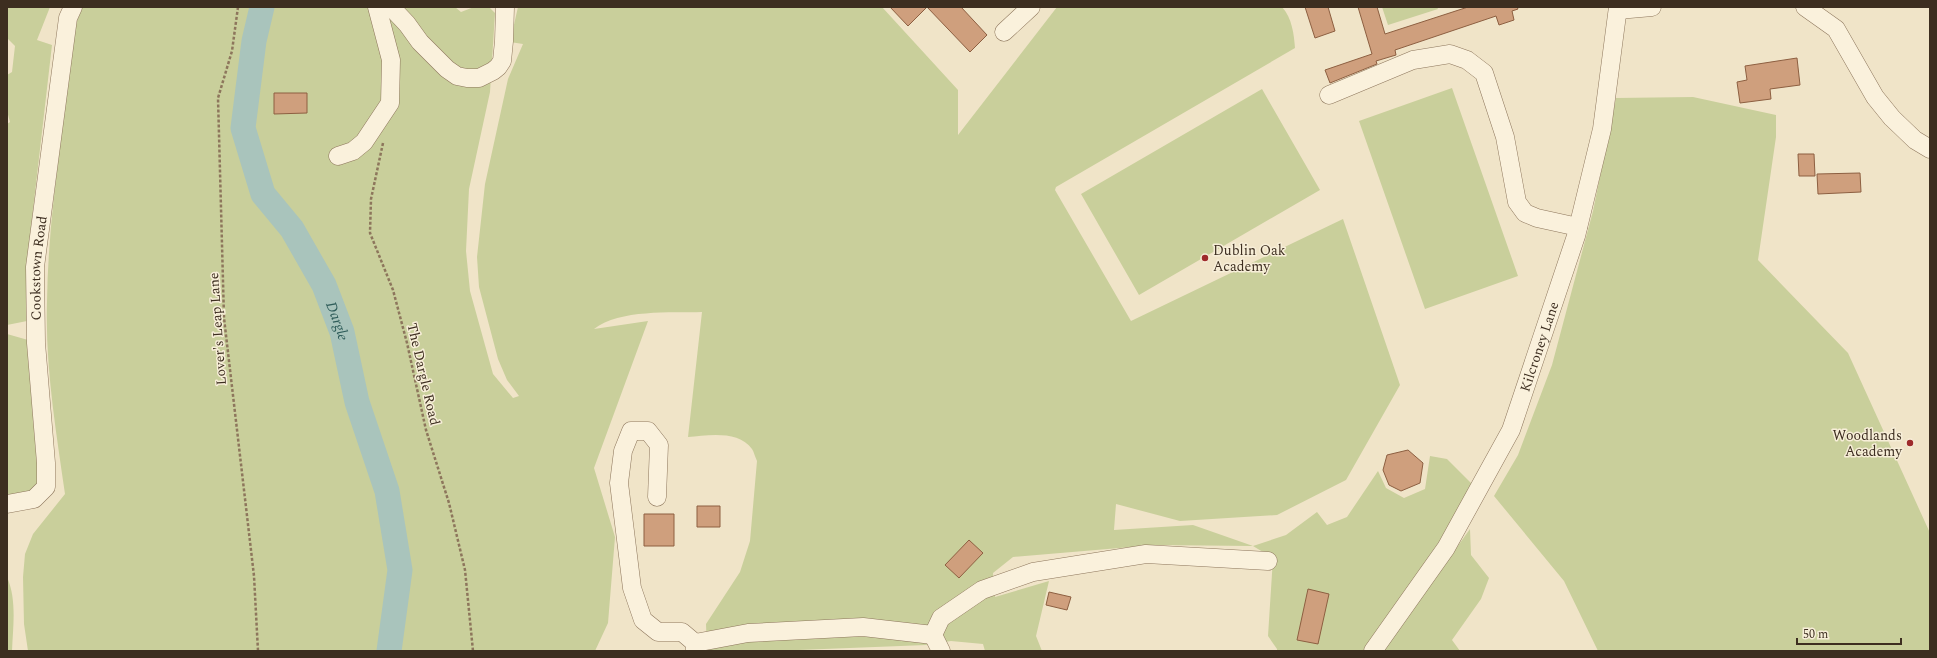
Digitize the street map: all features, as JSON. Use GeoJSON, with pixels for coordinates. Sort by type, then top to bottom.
{"type":"FeatureCollection","features":[{"type":"Feature","properties":{"kind":"street","name":"Cookstown Road"},"geometry":{"type":"LineString","coordinates":[[7,504],[34,499],[46,486],[46,463],[36,343],[35,267],[42,202],[53,138],[68,18],[73,7]]}},
{"type":"Feature","properties":{"kind":"street"},"geometry":{"type":"LineString","coordinates":[[338,156],[353,151],[364,142],[390,103],[391,60],[377,7]]}},
{"type":"Feature","properties":{"kind":"street"},"geometry":{"type":"LineString","coordinates":[[391,7],[407,24],[420,42],[447,69],[457,76],[479,78],[492,71],[502,61],[505,7]]}},
{"type":"Feature","properties":{"kind":"street"},"geometry":{"type":"LineString","coordinates":[[1004,32],[1031,7]]}},
{"type":"Feature","properties":{"kind":"street"},"geometry":{"type":"LineString","coordinates":[[1618,8],[1652,7]]}},
{"type":"Feature","properties":{"kind":"street"},"geometry":{"type":"LineString","coordinates":[[1805,7],[1836,29],[1875,97],[1892,118],[1915,140],[1930,149]]}},
{"type":"Feature","properties":{"kind":"street","name":"Kilcroney Lane"},"geometry":{"type":"LineString","coordinates":[[1373,651],[1446,548],[1511,430],[1578,227],[1602,129],[1618,8]]}},
{"type":"Feature","properties":{"kind":"street"},"geometry":{"type":"LineString","coordinates":[[1329,95],[1412,60],[1450,54],[1467,60],[1484,73],[1505,137],[1517,202],[1525,213],[1537,218],[1578,227]]}},
{"type":"Feature","properties":{"kind":"street"},"geometry":{"type":"LineString","coordinates":[[657,497],[659,445],[648,430],[631,431],[623,451],[619,483],[632,588],[643,620],[658,632],[682,632],[695,647],[748,633],[863,627],[933,635]]}},
{"type":"Feature","properties":{"kind":"street"},"geometry":{"type":"LineString","coordinates":[[933,635],[941,618],[982,590],[1033,572],[1146,554],[1268,561]]}},
{"type":"Feature","properties":{"kind":"street"},"geometry":{"type":"LineString","coordinates":[[933,635],[941,651]]}},
{"type":"Feature","properties":{"kind":"path","name":"Lover's Leap Lane"},"geometry":{"type":"LineString","coordinates":[[238,7],[232,51],[218,98],[224,318],[254,576],[258,651]]}},
{"type":"Feature","properties":{"kind":"path","name":"The Dargle Road"},"geometry":{"type":"LineString","coordinates":[[384,136],[371,199],[370,233],[393,290],[407,344],[426,430],[449,503],[465,570],[473,651]]}},
{"type":"Feature","properties":{"kind":"green space"},"geometry":{"type":"Polygon","coordinates":[[[7,7],[50,7],[37,40],[52,45],[27,262],[27,321],[7,325],[7,124],[10,122],[7,111],[7,75],[12,72],[15,46],[7,38],[7,7]]]}},
{"type":"Feature","properties":{"kind":"green space"},"geometry":{"type":"Polygon","coordinates":[[[82,7],[455,7],[461,12],[474,7],[489,7],[495,13],[490,92],[469,189],[466,251],[470,291],[493,374],[513,398],[519,396],[507,380],[498,359],[479,287],[477,257],[485,184],[508,79],[523,44],[510,42],[518,7],[882,7],[958,90],[958,135],[1057,7],[1282,7],[1290,21],[1295,48],[1056,187],[1055,190],[1131,321],[1343,219],[1400,385],[1346,480],[1277,515],[1180,521],[1116,504],[1114,530],[1193,525],[1253,546],[1155,545],[1013,557],[993,573],[995,597],[1049,581],[1036,636],[1042,651],[985,651],[983,644],[951,641],[926,645],[773,651],[707,651],[706,624],[740,572],[750,541],[757,461],[752,449],[746,443],[731,436],[705,435],[688,437],[702,312],[646,313],[631,315],[617,318],[594,329],[648,321],[594,468],[615,537],[608,623],[595,651],[28,651],[24,624],[23,577],[25,554],[33,534],[65,494],[49,374],[47,326],[48,268],[50,234],[74,30],[82,7]]]}},
{"type":"Feature","properties":{"kind":"green space"},"geometry":{"type":"Polygon","coordinates":[[[1382,7],[1437,7],[1438,9],[1388,25],[1382,7]]]}},
{"type":"Feature","properties":{"kind":"green space"},"geometry":{"type":"Polygon","coordinates":[[[1452,88],[1518,276],[1425,309],[1359,121],[1452,88]]]}},
{"type":"Feature","properties":{"kind":"green space"},"geometry":{"type":"Polygon","coordinates":[[[1262,89],[1320,190],[1139,295],[1081,194],[1262,89]]]}},
{"type":"Feature","properties":{"kind":"green space"},"geometry":{"type":"Polygon","coordinates":[[[1693,97],[1776,115],[1776,137],[1758,260],[1848,353],[1930,533],[1930,651],[1598,651],[1564,581],[1494,496],[1518,455],[1552,365],[1593,211],[1616,98],[1693,97]]]}},
{"type":"Feature","properties":{"kind":"green space"},"geometry":{"type":"Polygon","coordinates":[[[7,334],[28,340],[36,452],[43,493],[7,508],[7,334]]]}},
{"type":"Feature","properties":{"kind":"green space"},"geometry":{"type":"Polygon","coordinates":[[[1430,456],[1447,459],[1476,488],[1364,651],[1277,651],[1268,636],[1273,558],[1253,546],[1286,535],[1317,512],[1327,525],[1347,517],[1378,471],[1386,488],[1404,498],[1425,489],[1430,456]]]}},
{"type":"Feature","properties":{"kind":"green space"},"geometry":{"type":"Polygon","coordinates":[[[1470,529],[1471,555],[1489,578],[1481,599],[1452,640],[1460,651],[1382,651],[1470,529]]]}},
{"type":"Feature","properties":{"kind":"green space"},"geometry":{"type":"Polygon","coordinates":[[[7,577],[13,604],[12,651],[7,651],[7,577]]]}},
{"type":"Feature","properties":{"kind":"building"},"geometry":{"type":"Polygon","coordinates":[[[890,7],[927,7],[908,26],[890,7]]]}},
{"type":"Feature","properties":{"kind":"building"},"geometry":{"type":"Polygon","coordinates":[[[927,7],[961,7],[987,35],[970,52],[927,7]]]}},
{"type":"Feature","properties":{"kind":"building"},"geometry":{"type":"Polygon","coordinates":[[[1305,7],[1328,7],[1335,31],[1315,38],[1305,7]]]}},
{"type":"Feature","properties":{"kind":"building"},"geometry":{"type":"Polygon","coordinates":[[[1358,7],[1377,7],[1385,34],[1468,7],[1517,7],[1518,9],[1512,11],[1514,20],[1499,25],[1496,16],[1395,50],[1396,55],[1376,61],[1377,64],[1330,83],[1325,70],[1372,54],[1358,7]]]}},
{"type":"Feature","properties":{"kind":"building"},"geometry":{"type":"Polygon","coordinates":[[[1797,58],[1800,85],[1770,89],[1771,99],[1740,103],[1737,82],[1747,80],[1745,66],[1797,58]]]}},
{"type":"Feature","properties":{"kind":"building"},"geometry":{"type":"Polygon","coordinates":[[[274,93],[307,93],[307,113],[274,114],[274,93]]]}},
{"type":"Feature","properties":{"kind":"building"},"geometry":{"type":"Polygon","coordinates":[[[1798,154],[1814,154],[1815,176],[1799,176],[1798,154]]]}},
{"type":"Feature","properties":{"kind":"building"},"geometry":{"type":"Polygon","coordinates":[[[1860,173],[1861,192],[1818,194],[1817,174],[1860,173]]]}},
{"type":"Feature","properties":{"kind":"building"},"geometry":{"type":"Polygon","coordinates":[[[1408,450],[1423,463],[1420,483],[1401,491],[1389,485],[1383,470],[1387,455],[1408,450]]]}},
{"type":"Feature","properties":{"kind":"building"},"geometry":{"type":"Polygon","coordinates":[[[697,506],[720,506],[720,527],[697,527],[697,506]]]}},
{"type":"Feature","properties":{"kind":"building"},"geometry":{"type":"Polygon","coordinates":[[[644,514],[674,514],[674,546],[644,546],[644,514]]]}},
{"type":"Feature","properties":{"kind":"building"},"geometry":{"type":"Polygon","coordinates":[[[969,540],[983,553],[959,578],[945,565],[969,540]]]}},
{"type":"Feature","properties":{"kind":"building"},"geometry":{"type":"Polygon","coordinates":[[[1308,589],[1329,594],[1318,644],[1297,640],[1308,589]]]}},
{"type":"Feature","properties":{"kind":"building"},"geometry":{"type":"Polygon","coordinates":[[[1049,592],[1071,597],[1067,610],[1046,605],[1049,592]]]}},
{"type":"Feature","properties":{"kind":"waterway","name":"Dargle"},"geometry":{"type":"LineString","coordinates":[[262,7],[254,41],[243,128],[263,194],[292,229],[324,285],[342,332],[357,402],[387,491],[400,570],[389,651]]}},
{"type":"Feature","properties":{"kind":"place","name":"Dublin Oak Academy"},"geometry":{"type":"Point","coordinates":[1205,258]}},
{"type":"Feature","properties":{"kind":"place","name":"Woodlands Academy"},"geometry":{"type":"Point","coordinates":[1910,443]}}]}
